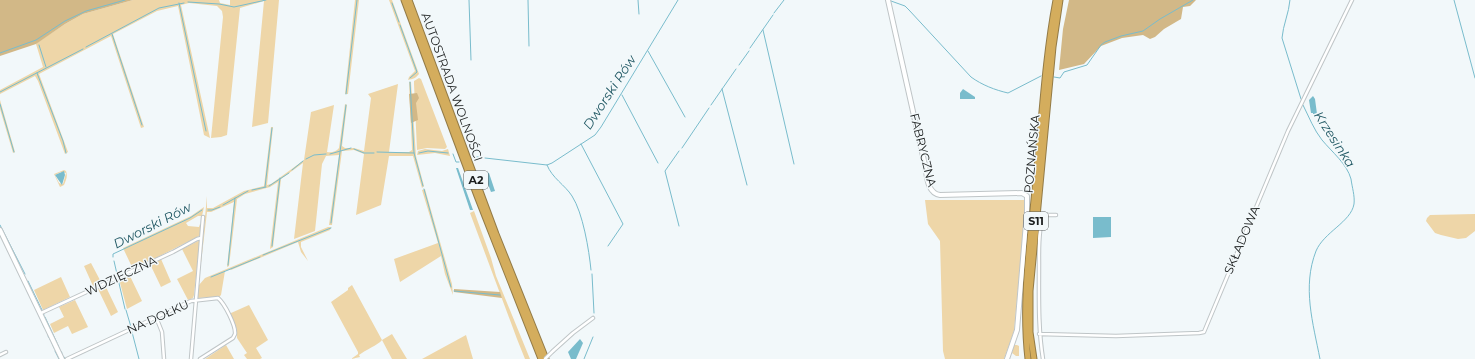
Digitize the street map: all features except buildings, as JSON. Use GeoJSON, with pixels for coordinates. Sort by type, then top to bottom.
{"type":"FeatureCollection","features":[{"type":"Feature","properties":{"kind":"highway","name":"AUTOSTRADA WOLNOŚCI"},"geometry":{"type":"LineString","coordinates":[[404,0],[479,202],[540,359]]}},
{"type":"Feature","properties":{"kind":"highway","name":"AUTOSTRADA WOLNOŚCI"},"geometry":{"type":"LineString","coordinates":[[409,0],[545,359]]}},
{"type":"Feature","properties":{"kind":"highway","name":"POZNAŃSKA"},"geometry":{"type":"LineString","coordinates":[[1028,359],[1025,309],[1042,112],[1049,44],[1056,0]]}},
{"type":"Feature","properties":{"kind":"highway","name":"POZNAŃSKA"},"geometry":{"type":"LineString","coordinates":[[1034,359],[1030,332],[1032,266],[1053,47],[1060,0]]}},
{"type":"Feature","properties":{"kind":"highway"},"geometry":{"type":"LineString","coordinates":[[1022,345],[1026,332]]}},
{"type":"Feature","properties":{"kind":"street","name":"FABRYCZNA"},"geometry":{"type":"LineString","coordinates":[[888,0],[924,165],[932,191],[937,194],[944,195],[1022,193],[1027,196],[1016,334],[1007,359]]}},
{"type":"Feature","properties":{"kind":"street","name":"SKŁADOWA"},"geometry":{"type":"LineString","coordinates":[[1039,334],[1123,336],[1199,333],[1205,330],[1288,131],[1352,0]]}},
{"type":"Feature","properties":{"kind":"street"},"geometry":{"type":"LineString","coordinates":[[1043,359],[1039,334],[1040,244],[1042,219],[1044,215],[1056,215]]}},
{"type":"Feature","properties":{"kind":"street"},"geometry":{"type":"LineString","coordinates":[[190,359],[204,217]]}},
{"type":"Feature","properties":{"kind":"street"},"geometry":{"type":"LineString","coordinates":[[0,230],[62,359]]}},
{"type":"Feature","properties":{"kind":"street","name":"WDZIĘCZNA"},"geometry":{"type":"LineString","coordinates":[[41,313],[201,238]]}},
{"type":"Feature","properties":{"kind":"street","name":"NA DOŁKU"},"geometry":{"type":"LineString","coordinates":[[67,359],[196,300],[217,298],[223,304],[236,331],[233,338],[200,359]]}},
{"type":"Feature","properties":{"kind":"street"},"geometry":{"type":"LineString","coordinates":[[156,317],[162,332],[164,359]]}},
{"type":"Feature","properties":{"kind":"street"},"geometry":{"type":"LineString","coordinates":[[545,359],[573,333],[594,318]]}},
{"type":"Feature","properties":{"kind":"street"},"geometry":{"type":"LineString","coordinates":[[0,354],[6,352]]}},
{"type":"Feature","properties":{"kind":"shaded area"},"geometry":{"type":"Polygon","coordinates":[[[0,0],[133,0],[83,14],[65,24],[36,44],[0,56],[0,0]]]}},
{"type":"Feature","properties":{"kind":"shaded area"},"geometry":{"type":"Polygon","coordinates":[[[133,0],[219,0],[220,3],[230,5],[230,0],[279,0],[268,123],[252,127],[264,1],[240,8],[227,135],[211,138],[223,17],[222,11],[217,6],[189,3],[181,5],[210,138],[204,135],[178,6],[157,11],[113,34],[144,127],[141,128],[111,36],[39,74],[68,152],[65,154],[35,76],[0,94],[0,90],[43,67],[36,44],[38,42],[83,14],[133,0]]]}},
{"type":"Feature","properties":{"kind":"shaded area"},"geometry":{"type":"Polygon","coordinates":[[[355,0],[359,0],[348,94],[345,94],[355,0]]]}},
{"type":"Feature","properties":{"kind":"shaded area"},"geometry":{"type":"Polygon","coordinates":[[[389,0],[392,0],[419,74],[408,80],[415,71],[389,0]]]}},
{"type":"Feature","properties":{"kind":"shaded area"},"geometry":{"type":"Polygon","coordinates":[[[1069,0],[1196,0],[1190,6],[1183,7],[1181,19],[1164,29],[1155,37],[1150,39],[1143,35],[1122,38],[1101,46],[1084,64],[1059,70],[1063,29],[1069,0]]]}},
{"type":"Feature","properties":{"kind":"shaded area"},"geometry":{"type":"Polygon","coordinates":[[[419,78],[421,79],[447,147],[445,149],[427,148],[417,150],[414,81],[419,78]]]}},
{"type":"Feature","properties":{"kind":"shaded area"},"geometry":{"type":"Polygon","coordinates":[[[409,82],[411,82],[416,156],[424,186],[422,188],[413,156],[389,156],[381,205],[356,215],[364,154],[354,150],[342,151],[332,225],[329,225],[339,155],[326,156],[322,164],[315,231],[294,239],[303,163],[281,179],[273,247],[270,249],[278,182],[270,187],[245,194],[237,199],[229,266],[227,267],[234,202],[211,212],[207,212],[199,280],[207,196],[207,208],[213,208],[244,191],[264,186],[271,127],[273,127],[267,185],[271,184],[304,160],[311,112],[334,105],[327,152],[332,152],[339,148],[345,104],[347,105],[342,146],[345,148],[354,148],[364,151],[371,98],[368,94],[398,84],[389,152],[409,152],[412,150],[409,82]]]}},
{"type":"Feature","properties":{"kind":"shaded area"},"geometry":{"type":"Polygon","coordinates":[[[417,93],[419,98],[416,103],[418,120],[411,123],[409,94],[417,93]]]}},
{"type":"Feature","properties":{"kind":"shaded area"},"geometry":{"type":"Polygon","coordinates":[[[0,100],[15,152],[13,153],[0,109],[0,100]]]}},
{"type":"Feature","properties":{"kind":"shaded area"},"geometry":{"type":"Polygon","coordinates":[[[425,149],[442,151],[448,149],[450,156],[435,153],[417,155],[418,151],[425,149]]]}},
{"type":"Feature","properties":{"kind":"shaded area"},"geometry":{"type":"Polygon","coordinates":[[[64,170],[66,171],[67,176],[64,185],[60,187],[54,174],[64,170]],[[61,172],[55,175],[59,183],[63,184],[66,173],[61,172]]]}},
{"type":"Feature","properties":{"kind":"shaded area"},"geometry":{"type":"Polygon","coordinates":[[[425,189],[452,284],[453,295],[445,274],[441,256],[400,282],[394,259],[438,243],[422,190],[425,189]]]}},
{"type":"Feature","properties":{"kind":"shaded area"},"geometry":{"type":"Polygon","coordinates":[[[925,200],[1024,200],[1026,203],[1014,331],[1004,359],[945,359],[943,351],[940,241],[928,224],[925,200]]]}},
{"type":"Feature","properties":{"kind":"shaded area"},"geometry":{"type":"Polygon","coordinates":[[[204,207],[202,216],[198,216],[186,223],[188,226],[199,227],[200,224],[201,235],[144,264],[132,267],[123,248],[191,216],[204,207]]]}},
{"type":"Feature","properties":{"kind":"shaded area"},"geometry":{"type":"Polygon","coordinates":[[[474,211],[496,276],[530,359],[525,359],[517,339],[470,213],[474,211]]]}},
{"type":"Feature","properties":{"kind":"shaded area"},"geometry":{"type":"Polygon","coordinates":[[[1475,214],[1475,231],[1466,238],[1458,239],[1435,233],[1426,221],[1430,215],[1475,214]]]}},
{"type":"Feature","properties":{"kind":"shaded area"},"geometry":{"type":"Polygon","coordinates":[[[331,227],[330,230],[301,242],[301,247],[308,261],[301,252],[298,242],[231,270],[225,271],[221,295],[219,297],[197,298],[199,285],[205,278],[331,227]]]}},
{"type":"Feature","properties":{"kind":"shaded area"},"geometry":{"type":"Polygon","coordinates":[[[200,240],[194,295],[193,298],[188,300],[177,279],[193,271],[182,249],[200,240]]]}},
{"type":"Feature","properties":{"kind":"shaded area"},"geometry":{"type":"Polygon","coordinates":[[[161,259],[171,282],[161,287],[150,264],[161,259]]]}},
{"type":"Feature","properties":{"kind":"shaded area"},"geometry":{"type":"Polygon","coordinates":[[[91,263],[101,282],[93,286],[84,266],[91,263]]]}},
{"type":"Feature","properties":{"kind":"shaded area"},"geometry":{"type":"Polygon","coordinates":[[[129,274],[142,301],[127,309],[119,279],[129,274]]]}},
{"type":"Feature","properties":{"kind":"shaded area"},"geometry":{"type":"Polygon","coordinates":[[[61,277],[70,297],[43,310],[34,290],[61,277]]]}},
{"type":"Feature","properties":{"kind":"shaded area"},"geometry":{"type":"Polygon","coordinates":[[[105,285],[118,312],[111,316],[98,289],[105,285]]]}},
{"type":"Feature","properties":{"kind":"shaded area"},"geometry":{"type":"Polygon","coordinates":[[[352,285],[382,340],[359,355],[360,357],[351,359],[358,354],[358,352],[331,302],[348,290],[348,288],[352,285]]]}},
{"type":"Feature","properties":{"kind":"shaded area"},"geometry":{"type":"Polygon","coordinates":[[[454,289],[500,292],[502,298],[454,292],[454,289]]]}},
{"type":"Feature","properties":{"kind":"shaded area"},"geometry":{"type":"Polygon","coordinates":[[[75,300],[88,327],[72,334],[68,326],[54,333],[50,324],[64,317],[59,307],[75,300]]]}},
{"type":"Feature","properties":{"kind":"shaded area"},"geometry":{"type":"Polygon","coordinates":[[[249,305],[268,340],[256,348],[262,358],[260,359],[247,359],[244,355],[247,353],[237,338],[237,330],[231,317],[231,313],[249,305]]]}},
{"type":"Feature","properties":{"kind":"shaded area"},"geometry":{"type":"Polygon","coordinates":[[[392,334],[407,359],[392,359],[382,340],[392,334]]]}},
{"type":"Feature","properties":{"kind":"shaded area"},"geometry":{"type":"Polygon","coordinates":[[[466,335],[473,359],[422,359],[466,335]]]}},
{"type":"Feature","properties":{"kind":"shaded area"},"geometry":{"type":"Polygon","coordinates":[[[226,345],[234,359],[205,359],[226,345]]]}},
{"type":"Feature","properties":{"kind":"shaded area"},"geometry":{"type":"Polygon","coordinates":[[[1014,345],[1019,346],[1019,356],[1012,353],[1014,345]]]}},
{"type":"Feature","properties":{"kind":"water"},"geometry":{"type":"Polygon","coordinates":[[[963,89],[975,97],[975,99],[960,99],[960,93],[963,89]]]}},
{"type":"Feature","properties":{"kind":"water"},"geometry":{"type":"Polygon","coordinates":[[[1313,96],[1315,99],[1317,114],[1311,113],[1309,100],[1313,96]]]}},
{"type":"Feature","properties":{"kind":"water"},"geometry":{"type":"Polygon","coordinates":[[[456,168],[458,168],[473,210],[470,210],[456,168]]]}},
{"type":"Feature","properties":{"kind":"water"},"geometry":{"type":"Polygon","coordinates":[[[64,171],[65,175],[62,185],[55,175],[64,171]]]}},
{"type":"Feature","properties":{"kind":"water"},"geometry":{"type":"Polygon","coordinates":[[[487,172],[489,173],[495,191],[491,192],[484,174],[487,172]]]}},
{"type":"Feature","properties":{"kind":"water"},"geometry":{"type":"Polygon","coordinates":[[[1093,217],[1111,217],[1111,237],[1093,238],[1093,217]]]}},
{"type":"Feature","properties":{"kind":"water"},"geometry":{"type":"Polygon","coordinates":[[[580,339],[583,343],[576,359],[571,359],[568,352],[580,339]]]}},
{"type":"Feature","properties":{"kind":"waterway"},"geometry":{"type":"LineString","coordinates":[[0,53],[36,40],[65,21],[86,11],[125,0]]}},
{"type":"Feature","properties":{"kind":"waterway"},"geometry":{"type":"LineString","coordinates":[[188,2],[219,4],[234,7],[266,0]]}},
{"type":"Feature","properties":{"kind":"waterway"},"geometry":{"type":"LineString","coordinates":[[346,94],[357,0]]}},
{"type":"Feature","properties":{"kind":"waterway"},"geometry":{"type":"LineString","coordinates":[[469,0],[471,60]]}},
{"type":"Feature","properties":{"kind":"waterway"},"geometry":{"type":"LineString","coordinates":[[528,0],[529,46]]}},
{"type":"Feature","properties":{"kind":"waterway"},"geometry":{"type":"LineString","coordinates":[[638,0],[639,14]]}},
{"type":"Feature","properties":{"kind":"waterway","name":"Dworski Rów"},"geometry":{"type":"LineString","coordinates":[[485,158],[547,165],[595,135],[678,0]]}},
{"type":"Feature","properties":{"kind":"waterway"},"geometry":{"type":"LineString","coordinates":[[774,13],[784,0]]}},
{"type":"Feature","properties":{"kind":"waterway"},"geometry":{"type":"LineString","coordinates":[[1054,77],[1060,78],[1064,72],[1087,65],[1101,45],[1105,42],[1121,36],[1143,31],[1160,19],[1193,0]]}},
{"type":"Feature","properties":{"kind":"waterway","name":"Krzesinka"},"geometry":{"type":"LineString","coordinates":[[1290,0],[1282,38],[1301,99]]}},
{"type":"Feature","properties":{"kind":"waterway"},"geometry":{"type":"LineString","coordinates":[[1454,0],[1475,78]]}},
{"type":"Feature","properties":{"kind":"waterway"},"geometry":{"type":"LineString","coordinates":[[891,1],[905,6],[971,77],[984,85],[1008,93],[1041,76]]}},
{"type":"Feature","properties":{"kind":"waterway"},"geometry":{"type":"LineString","coordinates":[[179,3],[206,131]]}},
{"type":"Feature","properties":{"kind":"waterway"},"geometry":{"type":"LineString","coordinates":[[86,47],[159,8],[184,3]]}},
{"type":"Feature","properties":{"kind":"waterway"},"geometry":{"type":"LineString","coordinates":[[392,3],[399,22]]}},
{"type":"Feature","properties":{"kind":"waterway"},"geometry":{"type":"LineString","coordinates":[[750,48],[773,15]]}},
{"type":"Feature","properties":{"kind":"waterway"},"geometry":{"type":"LineString","coordinates":[[400,25],[417,72],[410,78]]}},
{"type":"Feature","properties":{"kind":"waterway"},"geometry":{"type":"LineString","coordinates":[[763,30],[794,164]]}},
{"type":"Feature","properties":{"kind":"waterway"},"geometry":{"type":"LineString","coordinates":[[112,34],[142,125]]}},
{"type":"Feature","properties":{"kind":"waterway"},"geometry":{"type":"LineString","coordinates":[[39,45],[46,67]]}},
{"type":"Feature","properties":{"kind":"waterway"},"geometry":{"type":"LineString","coordinates":[[0,92],[83,49]]}},
{"type":"Feature","properties":{"kind":"waterway"},"geometry":{"type":"LineString","coordinates":[[648,51],[685,117]]}},
{"type":"Feature","properties":{"kind":"waterway"},"geometry":{"type":"LineString","coordinates":[[739,65],[749,51]]}},
{"type":"Feature","properties":{"kind":"waterway"},"geometry":{"type":"LineString","coordinates":[[711,105],[736,69]]}},
{"type":"Feature","properties":{"kind":"waterway"},"geometry":{"type":"LineString","coordinates":[[37,73],[63,141],[66,153]]}},
{"type":"Feature","properties":{"kind":"waterway"},"geometry":{"type":"LineString","coordinates":[[410,82],[414,153],[423,186]]}},
{"type":"Feature","properties":{"kind":"waterway"},"geometry":{"type":"LineString","coordinates":[[722,89],[747,185]]}},
{"type":"Feature","properties":{"kind":"waterway"},"geometry":{"type":"LineString","coordinates":[[622,95],[658,163]]}},
{"type":"Feature","properties":{"kind":"waterway"},"geometry":{"type":"LineString","coordinates":[[0,104],[14,152]]}},
{"type":"Feature","properties":{"kind":"waterway"},"geometry":{"type":"LineString","coordinates":[[331,223],[346,105]]}},
{"type":"Feature","properties":{"kind":"waterway","name":"Krzesinka"},"geometry":{"type":"LineString","coordinates":[[1303,105],[1319,136],[1346,168],[1351,179],[1354,198],[1352,210],[1343,222],[1320,244],[1312,264],[1309,292],[1310,305],[1320,359]]}},
{"type":"Feature","properties":{"kind":"waterway"},"geometry":{"type":"LineString","coordinates":[[682,148],[709,108]]}},
{"type":"Feature","properties":{"kind":"waterway"},"geometry":{"type":"LineString","coordinates":[[265,187],[272,128]]}},
{"type":"Feature","properties":{"kind":"waterway"},"geometry":{"type":"LineString","coordinates":[[581,144],[623,224],[608,246]]}},
{"type":"Feature","properties":{"kind":"waterway","name":"Dworski Rów"},"geometry":{"type":"LineString","coordinates":[[330,154],[351,148]]}},
{"type":"Feature","properties":{"kind":"waterway","name":"Dworski Rów"},"geometry":{"type":"LineString","coordinates":[[354,149],[364,153],[374,153]]}},
{"type":"Feature","properties":{"kind":"waterway","name":"Dworski Rów"},"geometry":{"type":"LineString","coordinates":[[419,153],[428,151],[448,153]]}},
{"type":"Feature","properties":{"kind":"waterway"},"geometry":{"type":"LineString","coordinates":[[679,151],[665,171],[679,226]]}},
{"type":"Feature","properties":{"kind":"waterway","name":"Dworski Rów"},"geometry":{"type":"LineString","coordinates":[[377,152],[414,153]]}},
{"type":"Feature","properties":{"kind":"waterway","name":"Dworski Rów"},"geometry":{"type":"LineString","coordinates":[[306,159],[314,155],[326,154]]}},
{"type":"Feature","properties":{"kind":"waterway","name":"Dworski Rów"},"geometry":{"type":"LineString","coordinates":[[453,154],[456,162],[459,162]]}},
{"type":"Feature","properties":{"kind":"waterway","name":"Dworski Rów"},"geometry":{"type":"LineString","coordinates":[[473,157],[480,157]]}},
{"type":"Feature","properties":{"kind":"waterway","name":"Dworski Rów"},"geometry":{"type":"LineString","coordinates":[[292,170],[303,161]]}},
{"type":"Feature","properties":{"kind":"waterway"},"geometry":{"type":"LineString","coordinates":[[547,165],[552,174],[569,192],[576,203],[585,232],[591,270]]}},
{"type":"Feature","properties":{"kind":"waterway","name":"Dworski Rów"},"geometry":{"type":"LineString","coordinates":[[269,186],[289,173]]}},
{"type":"Feature","properties":{"kind":"waterway"},"geometry":{"type":"LineString","coordinates":[[272,246],[280,178]]}},
{"type":"Feature","properties":{"kind":"waterway","name":"Dworski Rów"},"geometry":{"type":"LineString","coordinates":[[252,190],[266,187]]}},
{"type":"Feature","properties":{"kind":"waterway"},"geometry":{"type":"LineString","coordinates":[[424,189],[451,287]]}},
{"type":"Feature","properties":{"kind":"waterway","name":"Dworski Rów"},"geometry":{"type":"LineString","coordinates":[[223,205],[248,191]]}},
{"type":"Feature","properties":{"kind":"waterway"},"geometry":{"type":"LineString","coordinates":[[228,265],[235,198]]}},
{"type":"Feature","properties":{"kind":"waterway","name":"Dworski Rów"},"geometry":{"type":"LineString","coordinates":[[208,210],[220,207]]}},
{"type":"Feature","properties":{"kind":"waterway","name":"Dworski Rów"},"geometry":{"type":"LineString","coordinates":[[113,257],[113,254],[190,218],[202,210]]}},
{"type":"Feature","properties":{"kind":"waterway"},"geometry":{"type":"LineString","coordinates":[[0,225],[25,274]]}},
{"type":"Feature","properties":{"kind":"waterway"},"geometry":{"type":"LineString","coordinates":[[263,255],[331,228]]}},
{"type":"Feature","properties":{"kind":"waterway"},"geometry":{"type":"LineString","coordinates":[[3,240],[5,244]]}},
{"type":"Feature","properties":{"kind":"waterway"},"geometry":{"type":"LineString","coordinates":[[211,277],[260,257]]}},
{"type":"Feature","properties":{"kind":"waterway","name":"Dworski Rów"},"geometry":{"type":"LineString","coordinates":[[114,261],[117,274]]}},
{"type":"Feature","properties":{"kind":"waterway"},"geometry":{"type":"LineString","coordinates":[[592,274],[594,313]]}},
{"type":"Feature","properties":{"kind":"waterway","name":"Dworski Rów"},"geometry":{"type":"LineString","coordinates":[[118,279],[125,309]]}},
{"type":"Feature","properties":{"kind":"waterway"},"geometry":{"type":"LineString","coordinates":[[28,281],[42,310]]}},
{"type":"Feature","properties":{"kind":"waterway"},"geometry":{"type":"LineString","coordinates":[[454,291],[500,295]]}},
{"type":"Feature","properties":{"kind":"waterway"},"geometry":{"type":"LineString","coordinates":[[36,309],[40,318]]}},
{"type":"Feature","properties":{"kind":"waterway","name":"Dworski Rów"},"geometry":{"type":"LineString","coordinates":[[126,310],[131,327]]}},
{"type":"Feature","properties":{"kind":"waterway"},"geometry":{"type":"LineString","coordinates":[[45,317],[57,343]]}},
{"type":"Feature","properties":{"kind":"waterway"},"geometry":{"type":"LineString","coordinates":[[42,322],[44,327]]}},
{"type":"Feature","properties":{"kind":"waterway","name":"Dworski Rów"},"geometry":{"type":"LineString","coordinates":[[132,332],[139,359]]}},
{"type":"Feature","properties":{"kind":"waterway"},"geometry":{"type":"LineString","coordinates":[[48,336],[51,341]]}},
{"type":"Feature","properties":{"kind":"waterway"},"geometry":{"type":"LineString","coordinates":[[584,359],[593,337]]}},
{"type":"Feature","properties":{"kind":"waterway"},"geometry":{"type":"LineString","coordinates":[[52,343],[54,348]]}},
{"type":"Feature","properties":{"kind":"waterway"},"geometry":{"type":"LineString","coordinates":[[55,351],[59,359]]}}]}
